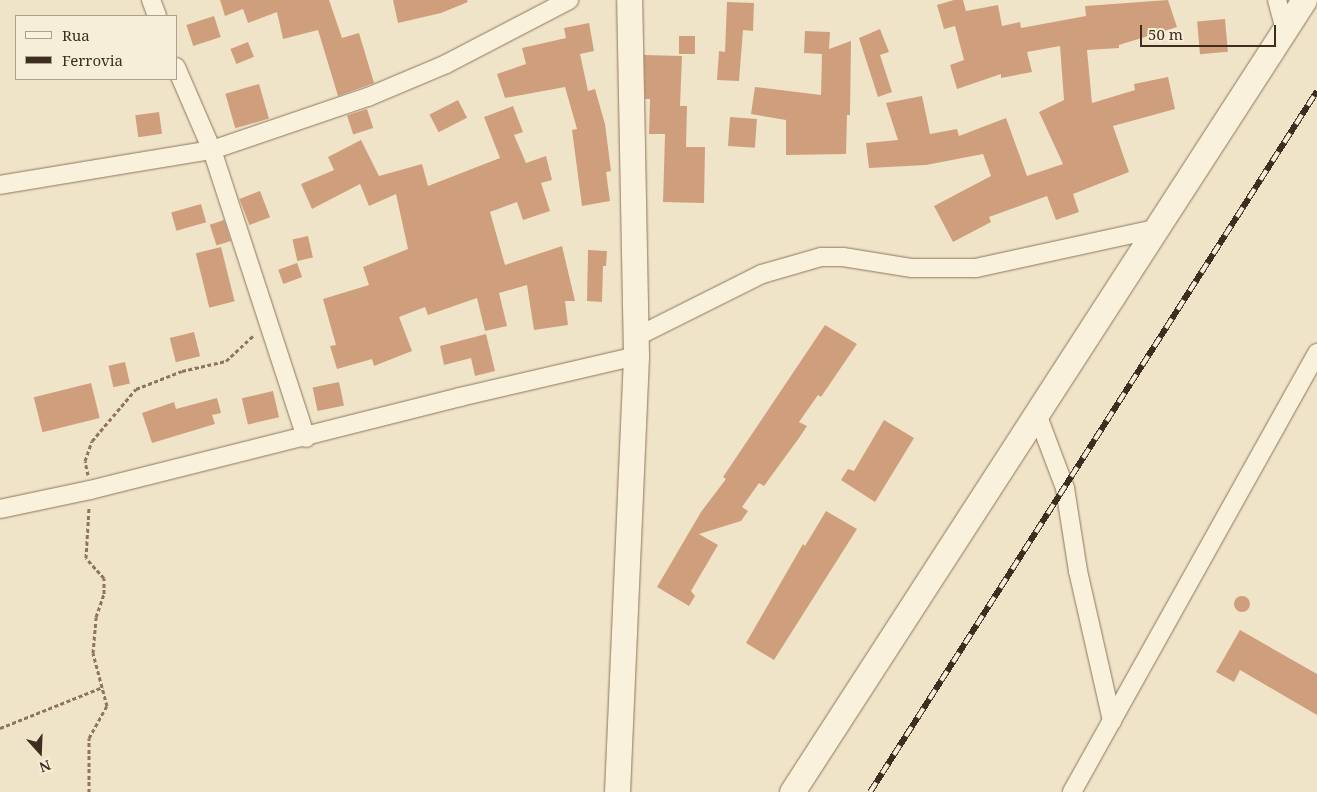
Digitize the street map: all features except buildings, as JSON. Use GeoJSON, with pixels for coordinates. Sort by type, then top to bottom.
{"type":"FeatureCollection","features":[{"type":"Feature","properties":{"kind":"street"},"geometry":{"type":"LineString","coordinates":[[151,0],[157,15]]}},
{"type":"Feature","properties":{"kind":"street"},"geometry":{"type":"LineString","coordinates":[[0,185],[212,150],[368,98],[446,64],[569,0]]}},
{"type":"Feature","properties":{"kind":"street"},"geometry":{"type":"LineString","coordinates":[[617,792],[636,346],[630,0]]}},
{"type":"Feature","properties":{"kind":"street"},"geometry":{"type":"LineString","coordinates":[[1276,0],[1285,30]]}},
{"type":"Feature","properties":{"kind":"street"},"geometry":{"type":"LineString","coordinates":[[792,792],[1304,0]]}},
{"type":"Feature","properties":{"kind":"street"},"geometry":{"type":"LineString","coordinates":[[178,72],[212,150],[270,321],[306,438]]}},
{"type":"Feature","properties":{"kind":"street"},"geometry":{"type":"LineString","coordinates":[[0,509],[90,490],[306,438],[460,397],[636,346],[762,274],[821,257],[843,257],[912,268],[976,268],[1155,229]]}},
{"type":"Feature","properties":{"kind":"street"},"geometry":{"type":"LineString","coordinates":[[1072,792],[1317,353]]}},
{"type":"Feature","properties":{"kind":"street"},"geometry":{"type":"LineString","coordinates":[[1037,414],[1065,488],[1078,571],[1112,721]]}},
{"type":"Feature","properties":{"kind":"path"},"geometry":{"type":"LineString","coordinates":[[89,792],[89,738],[108,706],[93,653],[96,617],[104,594],[104,578],[86,558],[90,490],[85,461],[92,441],[136,389],[182,371],[226,362],[270,321]]}},
{"type":"Feature","properties":{"kind":"path"},"geometry":{"type":"LineString","coordinates":[[0,728],[103,686]]}},
{"type":"Feature","properties":{"kind":"railway"},"geometry":{"type":"LineString","coordinates":[[870,792],[1317,91]]}}]}
